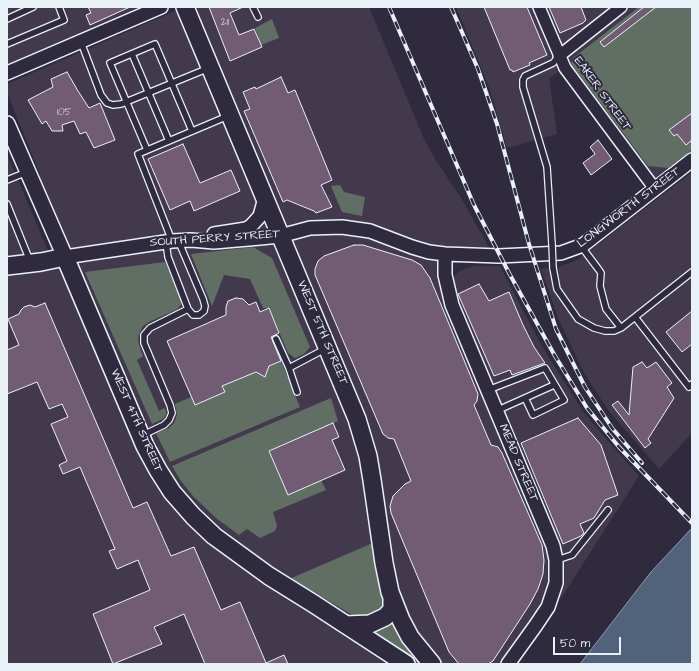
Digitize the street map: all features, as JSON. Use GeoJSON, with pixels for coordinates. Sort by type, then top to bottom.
{"type":"FeatureCollection","features":[{"type":"Feature","properties":{"kind":"main road","name":"WEST 5TH STREET"},"geometry":{"type":"LineString","coordinates":[[185,7],[354,412],[364,441],[374,491],[386,580],[392,599],[410,637],[432,664]]}},
{"type":"Feature","properties":{"kind":"main road","name":"WEST 4TH STREET"},"geometry":{"type":"LineString","coordinates":[[7,124],[11,143],[28,172],[141,435],[167,486],[193,516],[214,536],[269,576],[406,664]]}},
{"type":"Feature","properties":{"kind":"main road","name":"SOUTH PERRY STREET"},"geometry":{"type":"LineString","coordinates":[[7,266],[31,264],[65,257]]}},
{"type":"Feature","properties":{"kind":"main road"},"geometry":{"type":"LineString","coordinates":[[346,625],[370,624],[386,617],[392,610],[392,599]]}},
{"type":"Feature","properties":{"kind":"street"},"geometry":{"type":"LineString","coordinates":[[7,73],[161,7]]}},
{"type":"Feature","properties":{"kind":"street","name":"EAKER STREET"},"geometry":{"type":"LineString","coordinates":[[539,7],[565,68],[655,189]]}},
{"type":"Feature","properties":{"kind":"street"},"geometry":{"type":"LineString","coordinates":[[559,56],[621,7]]}},
{"type":"Feature","properties":{"kind":"street","name":"LONGWORTH STREET"},"geometry":{"type":"LineString","coordinates":[[376,232],[412,247],[429,252],[445,254],[499,256],[561,253],[581,245],[692,160]]}},
{"type":"Feature","properties":{"kind":"street"},"geometry":{"type":"LineString","coordinates":[[177,241],[246,229],[257,221],[265,198]]}},
{"type":"Feature","properties":{"kind":"street","name":"SOUTH PERRY STREET"},"geometry":{"type":"LineString","coordinates":[[65,257],[177,241],[214,242],[280,236],[310,228],[342,227],[376,232]]}},
{"type":"Feature","properties":{"kind":"street","name":"MEAD STREET"},"geometry":{"type":"LineString","coordinates":[[445,254],[445,275],[452,305],[553,546],[556,560],[556,583],[548,607],[508,664]]}},
{"type":"Feature","properties":{"kind":"lane"},"geometry":{"type":"LineString","coordinates":[[7,19],[33,7]]}},
{"type":"Feature","properties":{"kind":"lane"},"geometry":{"type":"LineString","coordinates":[[7,44],[64,20],[59,7]]}},
{"type":"Feature","properties":{"kind":"lane"},"geometry":{"type":"LineString","coordinates":[[253,7],[258,18]]}},
{"type":"Feature","properties":{"kind":"lane"},"geometry":{"type":"LineString","coordinates":[[81,42],[101,95],[107,102],[113,105],[126,102],[210,67]]}},
{"type":"Feature","properties":{"kind":"lane"},"geometry":{"type":"LineString","coordinates":[[147,150],[110,63],[155,44],[192,131]]}},
{"type":"Feature","properties":{"kind":"lane"},"geometry":{"type":"LineString","coordinates":[[132,54],[169,141]]}},
{"type":"Feature","properties":{"kind":"lane"},"geometry":{"type":"LineString","coordinates":[[559,56],[553,63],[525,76],[522,80],[522,87],[546,167],[553,268],[557,289],[578,319],[594,328],[605,331],[614,331],[621,328],[692,272]]}},
{"type":"Feature","properties":{"kind":"lane"},"geometry":{"type":"LineString","coordinates":[[177,241],[168,257],[188,309],[193,315],[199,315],[204,311],[205,306],[203,299],[177,241],[138,154],[230,115]]}},
{"type":"Feature","properties":{"kind":"lane"},"geometry":{"type":"LineString","coordinates":[[7,180],[28,172]]}},
{"type":"Feature","properties":{"kind":"lane"},"geometry":{"type":"LineString","coordinates":[[7,204],[31,264]]}},
{"type":"Feature","properties":{"kind":"lane"},"geometry":{"type":"LineString","coordinates":[[581,245],[601,273],[600,286],[606,309],[621,328]]}},
{"type":"Feature","properties":{"kind":"lane"},"geometry":{"type":"LineString","coordinates":[[141,435],[164,426],[172,413],[144,343],[144,334],[150,328],[188,309]]}},
{"type":"Feature","properties":{"kind":"lane"},"geometry":{"type":"LineString","coordinates":[[635,317],[689,387],[692,384]]}},
{"type":"Feature","properties":{"kind":"lane"},"geometry":{"type":"LineString","coordinates":[[276,340],[289,368],[297,392]]}},
{"type":"Feature","properties":{"kind":"lane"},"geometry":{"type":"LineString","coordinates":[[289,368],[328,348]]}},
{"type":"Feature","properties":{"kind":"lane"},"geometry":{"type":"LineString","coordinates":[[487,391],[545,368],[564,400],[532,415],[525,398]]}},
{"type":"Feature","properties":{"kind":"lane"},"geometry":{"type":"LineString","coordinates":[[496,411],[554,385]]}},
{"type":"Feature","properties":{"kind":"lane"},"geometry":{"type":"LineString","coordinates":[[556,560],[572,555],[608,510]]}},
{"type":"Feature","properties":{"kind":"shaded area"},"geometry":{"type":"Polygon","coordinates":[[[7,7],[143,7],[7,65],[7,7]]]}},
{"type":"Feature","properties":{"kind":"shaded area"},"geometry":{"type":"Polygon","coordinates":[[[184,7],[369,7],[424,139],[435,159],[461,198],[494,256],[445,255],[445,275],[553,546],[556,583],[508,664],[7,664],[7,266],[64,257],[31,181],[41,176],[7,93],[7,84],[184,7]]]}},
{"type":"Feature","properties":{"kind":"shaded area"},"geometry":{"type":"Polygon","coordinates":[[[456,7],[692,7],[692,160],[655,189],[565,68],[549,78],[557,134],[507,148],[489,87],[456,7]]]}},
{"type":"Feature","properties":{"kind":"shaded area"},"geometry":{"type":"Polygon","coordinates":[[[7,154],[49,253],[7,258],[7,154]]]}},
{"type":"Feature","properties":{"kind":"shaded area"},"geometry":{"type":"Polygon","coordinates":[[[692,172],[692,433],[659,469],[608,410],[583,371],[558,318],[541,269],[559,267],[579,259],[692,172]]]}},
{"type":"Feature","properties":{"kind":"shaded area"},"geometry":{"type":"Polygon","coordinates":[[[476,266],[500,266],[540,343],[582,410],[639,476],[560,600],[562,576],[463,326],[452,279],[457,273],[466,268],[476,266]]]}},
{"type":"Feature","properties":{"kind":"green space"},"geometry":{"type":"Polygon","coordinates":[[[639,7],[692,7],[692,150],[668,168],[648,166],[571,64],[573,58],[639,7]]]}},
{"type":"Feature","properties":{"kind":"green space"},"geometry":{"type":"Polygon","coordinates":[[[272,19],[279,38],[261,45],[255,28],[272,19]]]}},
{"type":"Feature","properties":{"kind":"green space"},"geometry":{"type":"Polygon","coordinates":[[[340,185],[344,192],[365,197],[362,216],[342,212],[331,186],[340,185]]]}},
{"type":"Feature","properties":{"kind":"green space"},"geometry":{"type":"Polygon","coordinates":[[[253,247],[272,258],[310,347],[304,354],[295,358],[288,353],[269,308],[263,308],[250,279],[224,275],[212,306],[191,254],[253,247]]]}},
{"type":"Feature","properties":{"kind":"green space"},"geometry":{"type":"Polygon","coordinates":[[[165,262],[181,299],[181,305],[176,310],[143,326],[138,338],[143,356],[137,360],[159,411],[164,408],[166,411],[166,415],[163,419],[152,424],[85,272],[165,262]]]}},
{"type":"Feature","properties":{"kind":"green space"},"geometry":{"type":"Polygon","coordinates":[[[281,361],[300,407],[170,462],[156,433],[169,428],[174,423],[177,415],[175,404],[191,397],[195,405],[225,392],[222,386],[281,361]]]}},
{"type":"Feature","properties":{"kind":"green space"},"geometry":{"type":"Polygon","coordinates":[[[331,398],[338,421],[269,451],[288,494],[321,480],[326,490],[273,512],[277,526],[275,531],[260,538],[247,529],[239,535],[216,518],[193,496],[181,481],[172,466],[331,398]]]}},
{"type":"Feature","properties":{"kind":"green space"},"geometry":{"type":"Polygon","coordinates":[[[375,542],[421,664],[367,630],[354,616],[309,589],[296,585],[287,580],[375,542]]]}},
{"type":"Feature","properties":{"kind":"water"},"geometry":{"type":"Polygon","coordinates":[[[692,528],[692,664],[580,664],[651,572],[692,528]]]}},
{"type":"Feature","properties":{"kind":"building"},"geometry":{"type":"Polygon","coordinates":[[[88,7],[130,7],[90,25],[86,15],[91,13],[88,7]]]}},
{"type":"Feature","properties":{"kind":"building"},"geometry":{"type":"Polygon","coordinates":[[[209,7],[243,7],[230,13],[239,35],[254,29],[262,47],[230,61],[209,7]]]}},
{"type":"Feature","properties":{"kind":"building"},"geometry":{"type":"Polygon","coordinates":[[[484,7],[527,7],[547,55],[529,63],[530,65],[513,72],[510,70],[484,7]]]}},
{"type":"Feature","properties":{"kind":"building"},"geometry":{"type":"Polygon","coordinates":[[[549,7],[581,7],[586,20],[583,23],[560,33],[549,7]]]}},
{"type":"Feature","properties":{"kind":"building"},"geometry":{"type":"Polygon","coordinates":[[[644,7],[656,7],[604,47],[600,42],[644,7]]]}},
{"type":"Feature","properties":{"kind":"building"},"geometry":{"type":"Polygon","coordinates":[[[67,72],[89,108],[100,103],[115,140],[94,148],[86,132],[80,134],[74,121],[62,125],[63,131],[52,131],[46,121],[42,124],[28,100],[53,87],[51,79],[67,72]]]}},
{"type":"Feature","properties":{"kind":"building"},"geometry":{"type":"Polygon","coordinates":[[[281,77],[288,93],[295,90],[332,180],[321,185],[332,207],[316,213],[287,200],[283,202],[244,111],[250,109],[243,92],[255,87],[256,89],[281,77]]]}},
{"type":"Feature","properties":{"kind":"building"},"geometry":{"type":"Polygon","coordinates":[[[692,113],[692,140],[686,145],[677,134],[674,136],[669,130],[692,113]]]}},
{"type":"Feature","properties":{"kind":"building"},"geometry":{"type":"Polygon","coordinates":[[[598,140],[612,159],[591,175],[583,163],[595,154],[590,147],[598,140]]]}},
{"type":"Feature","properties":{"kind":"building"},"geometry":{"type":"Polygon","coordinates":[[[183,144],[200,183],[231,170],[240,191],[194,211],[190,201],[170,210],[148,159],[183,144]]]}},
{"type":"Feature","properties":{"kind":"building"},"geometry":{"type":"Polygon","coordinates":[[[354,245],[363,245],[412,260],[421,265],[430,278],[478,394],[477,401],[474,405],[491,445],[498,447],[502,453],[542,545],[544,560],[543,574],[538,589],[493,661],[488,664],[459,664],[449,652],[391,513],[390,506],[393,496],[405,484],[411,481],[394,439],[388,438],[383,434],[315,275],[315,269],[318,261],[324,256],[354,245]]]}},
{"type":"Feature","properties":{"kind":"building"},"geometry":{"type":"Polygon","coordinates":[[[479,284],[489,301],[509,292],[534,347],[545,363],[512,375],[510,370],[494,376],[458,294],[479,284]]]}},
{"type":"Feature","properties":{"kind":"building"},"geometry":{"type":"Polygon","coordinates":[[[236,298],[243,299],[249,305],[256,302],[260,312],[269,308],[279,333],[271,337],[281,361],[269,366],[265,377],[256,372],[222,386],[225,392],[195,405],[167,341],[226,315],[228,301],[236,298]]]}},
{"type":"Feature","properties":{"kind":"building"},"geometry":{"type":"Polygon","coordinates":[[[45,303],[133,508],[147,502],[171,556],[194,547],[221,610],[240,602],[266,663],[284,655],[288,664],[205,664],[184,614],[154,627],[162,644],[113,664],[93,614],[150,590],[138,560],[117,569],[109,551],[115,549],[80,467],[63,474],[59,465],[67,461],[51,424],[68,417],[62,404],[49,409],[37,382],[7,394],[7,350],[19,345],[8,319],[19,314],[24,307],[30,305],[35,307],[45,303]]]}},
{"type":"Feature","properties":{"kind":"building"},"geometry":{"type":"Polygon","coordinates":[[[692,311],[692,344],[682,352],[666,332],[692,311]]]}},
{"type":"Feature","properties":{"kind":"building"},"geometry":{"type":"Polygon","coordinates":[[[642,362],[647,368],[656,362],[672,383],[667,387],[674,398],[648,439],[651,443],[645,448],[612,405],[618,401],[629,415],[633,367],[642,362]]]}},
{"type":"Feature","properties":{"kind":"building"},"geometry":{"type":"Polygon","coordinates":[[[578,418],[601,445],[618,495],[605,500],[594,518],[580,524],[584,533],[581,536],[563,544],[521,443],[578,418]]]}},
{"type":"Feature","properties":{"kind":"building"},"geometry":{"type":"Polygon","coordinates":[[[333,423],[339,437],[332,440],[345,470],[288,495],[269,451],[333,423]]]}},
{"type":"Feature","properties":{"kind":"railway"},"geometry":{"type":"LineString","coordinates":[[389,7],[474,205],[509,273],[555,356],[587,408],[619,447],[692,523]]}},
{"type":"Feature","properties":{"kind":"railway"},"geometry":{"type":"LineString","coordinates":[[451,7],[478,69],[497,124],[529,244],[556,329],[585,387],[612,428],[642,463]]}}]}
